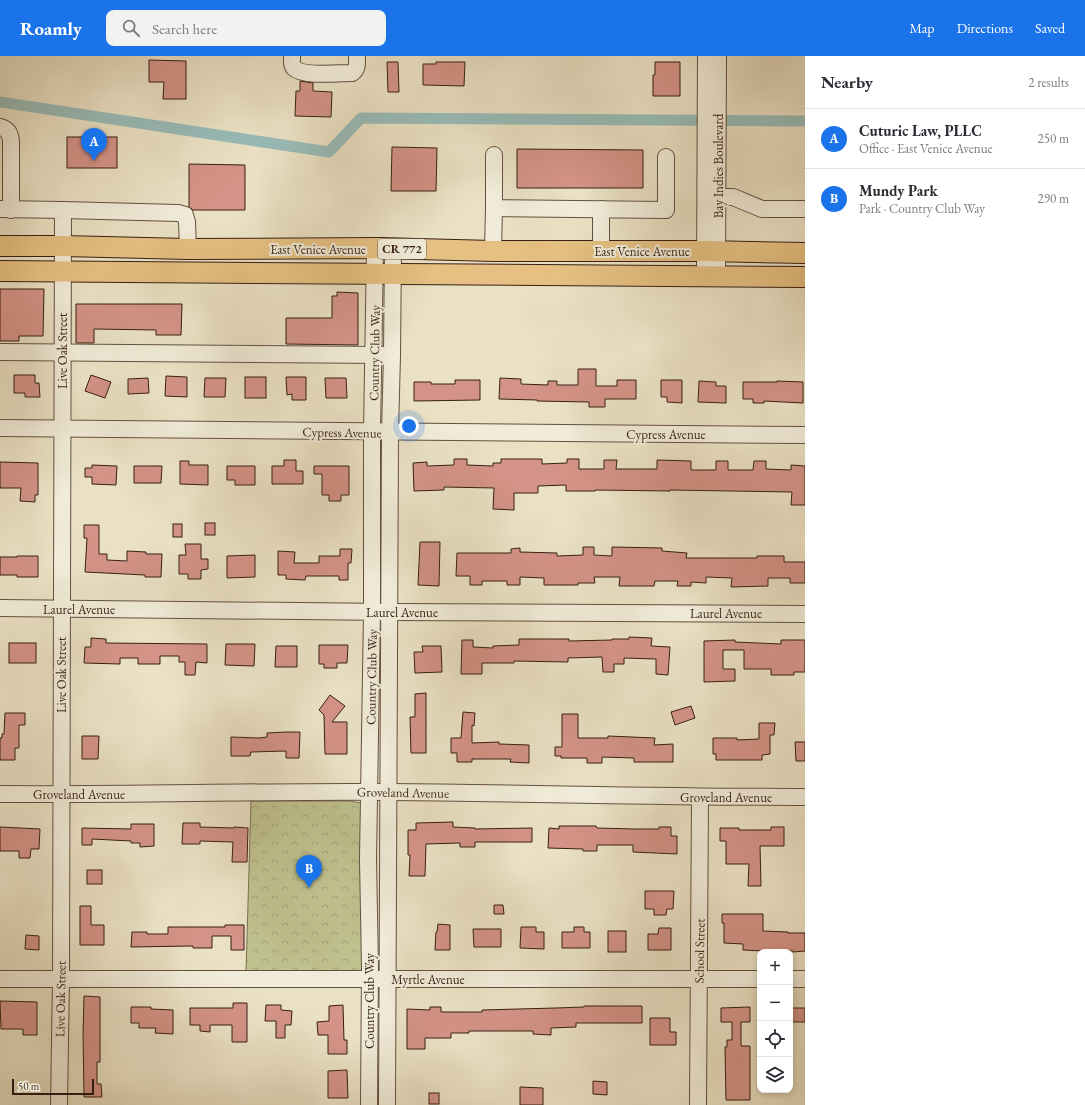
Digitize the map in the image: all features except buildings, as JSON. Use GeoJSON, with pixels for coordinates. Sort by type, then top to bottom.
{"type":"FeatureCollection","features":[{"type":"Feature","properties":{"kind":"main road","name":"East Venice Avenue"},"geometry":{"type":"LineString","coordinates":[[0,246],[188,249],[384,248],[493,251],[805,253]]}},
{"type":"Feature","properties":{"kind":"main road","name":"East Venice Avenue"},"geometry":{"type":"LineString","coordinates":[[0,271],[805,277]]}},
{"type":"Feature","properties":{"kind":"street"},"geometry":{"type":"LineString","coordinates":[[292,56],[292,65],[294,68],[301,72],[309,73],[352,73],[355,71],[357,66],[357,56]]}},
{"type":"Feature","properties":{"kind":"street","name":"Bay Indies Boulevard"},"geometry":{"type":"LineString","coordinates":[[706,56],[712,96],[711,276]]}},
{"type":"Feature","properties":{"kind":"street","name":"Bay Indies Boulevard"},"geometry":{"type":"LineString","coordinates":[[712,96],[718,56]]}},
{"type":"Feature","properties":{"kind":"street"},"geometry":{"type":"LineString","coordinates":[[0,127],[6,129],[11,141],[6,209],[178,213],[185,215],[187,222],[188,249]]}},
{"type":"Feature","properties":{"kind":"street","name":"Bay Indies Boulevard"},"geometry":{"type":"LineString","coordinates":[[711,252],[717,197],[712,144]]}},
{"type":"Feature","properties":{"kind":"street"},"geometry":{"type":"LineString","coordinates":[[493,251],[494,155]]}},
{"type":"Feature","properties":{"kind":"street"},"geometry":{"type":"LineString","coordinates":[[494,208],[666,210],[666,157]]}},
{"type":"Feature","properties":{"kind":"street"},"geometry":{"type":"LineString","coordinates":[[717,197],[733,197],[762,209],[805,209]]}},
{"type":"Feature","properties":{"kind":"street"},"geometry":{"type":"LineString","coordinates":[[600,209],[601,251]]}},
{"type":"Feature","properties":{"kind":"street","name":"Live Oak Street"},"geometry":{"type":"LineString","coordinates":[[59,1105],[62,794],[61,609],[63,210]]}},
{"type":"Feature","properties":{"kind":"street","name":"Country Club Way"},"geometry":{"type":"LineString","coordinates":[[384,248],[384,274],[392,355],[390,432],[387,1105]]}},
{"type":"Feature","properties":{"kind":"street","name":"Country Club Way"},"geometry":{"type":"LineString","coordinates":[[369,1105],[370,979],[368,870],[372,612],[372,432],[374,355],[384,274]]}},
{"type":"Feature","properties":{"kind":"street"},"geometry":{"type":"LineString","coordinates":[[0,352],[392,355]]}},
{"type":"Feature","properties":{"kind":"street","name":"Cypress Avenue"},"geometry":{"type":"LineString","coordinates":[[0,428],[805,435]]}},
{"type":"Feature","properties":{"kind":"street","name":"Laurel Avenue"},"geometry":{"type":"LineString","coordinates":[[0,608],[372,612],[805,614]]}},
{"type":"Feature","properties":{"kind":"street","name":"Groveland Avenue"},"geometry":{"type":"LineString","coordinates":[[0,794],[389,792],[700,797],[805,797]]}},
{"type":"Feature","properties":{"kind":"street","name":"School Street"},"geometry":{"type":"LineString","coordinates":[[698,1105],[700,797]]}},
{"type":"Feature","properties":{"kind":"street"},"geometry":{"type":"LineString","coordinates":[[368,870],[388,870]]}},
{"type":"Feature","properties":{"kind":"street","name":"Myrtle Avenue"},"geometry":{"type":"LineString","coordinates":[[0,979],[757,979]]}},
{"type":"Feature","properties":{"kind":"street"},"geometry":{"type":"LineString","coordinates":[[793,979],[805,979]]}},
{"type":"Feature","properties":{"kind":"green space"},"geometry":{"type":"Polygon","coordinates":[[[251,801],[350,801],[361,803],[370,967],[349,975],[246,972],[251,801]]]}},
{"type":"Feature","properties":{"kind":"waterway"},"geometry":{"type":"LineString","coordinates":[[0,102],[329,152],[361,118],[805,121]]}},
{"type":"Feature","properties":{"kind":"place","name":"Cuturic Law, PLLC"},"geometry":{"type":"Point","coordinates":[94,161]}},
{"type":"Feature","properties":{"kind":"place","name":"Mundy Park"},"geometry":{"type":"Point","coordinates":[309,888]}}]}
